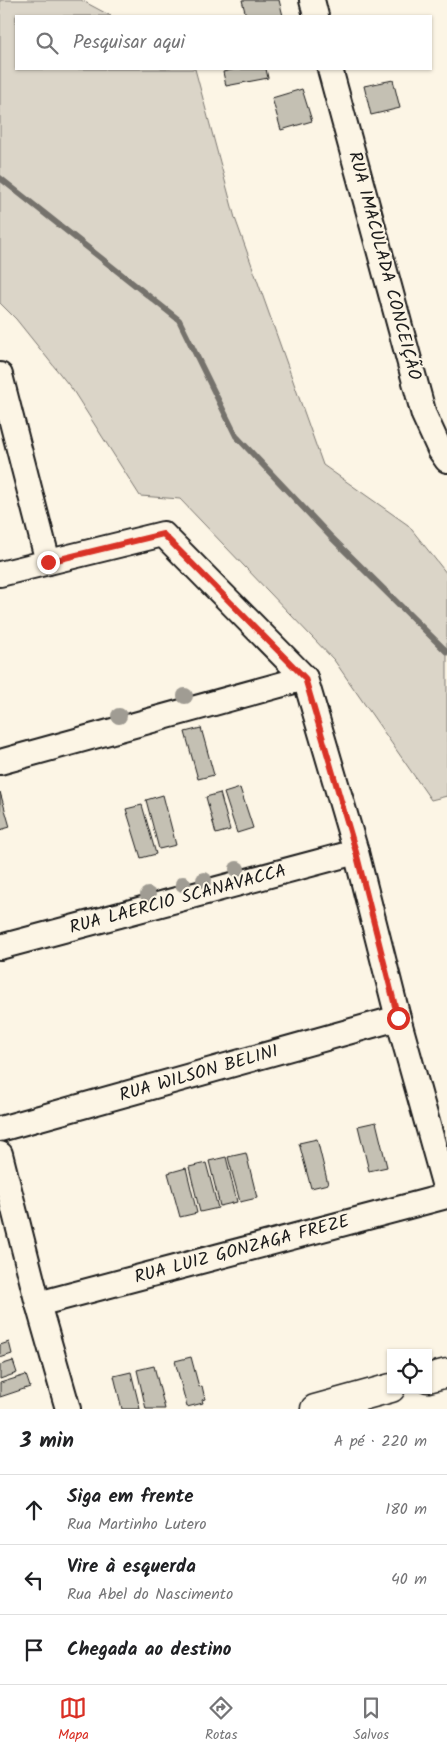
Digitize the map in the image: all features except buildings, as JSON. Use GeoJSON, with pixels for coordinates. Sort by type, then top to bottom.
{"type":"FeatureCollection","features":[{"type":"Feature","properties":{"kind":"street"},"geometry":{"type":"LineString","coordinates":[[312,0],[316,15]]}},
{"type":"Feature","properties":{"kind":"street","name":"RUA IMACULADA CONCEIÇÃO"},"geometry":{"type":"LineString","coordinates":[[330,70],[424,415],[440,450],[447,460]]}},
{"type":"Feature","properties":{"kind":"street"},"geometry":{"type":"LineString","coordinates":[[0,375],[48,562]]}},
{"type":"Feature","properties":{"kind":"street"},"geometry":{"type":"LineString","coordinates":[[0,574],[163,534],[305,678],[356,852],[398,1018],[447,1195]]}},
{"type":"Feature","properties":{"kind":"street"},"geometry":{"type":"LineString","coordinates":[[0,762],[305,678]]}},
{"type":"Feature","properties":{"kind":"street","name":"RUA LAERCIO SCANAVACCA"},"geometry":{"type":"LineString","coordinates":[[0,947],[356,852]]}},
{"type":"Feature","properties":{"kind":"street","name":"RUA WILSON BELINI"},"geometry":{"type":"LineString","coordinates":[[0,1129],[398,1018]]}},
{"type":"Feature","properties":{"kind":"street"},"geometry":{"type":"LineString","coordinates":[[0,1154],[38,1304],[68,1409]]}},
{"type":"Feature","properties":{"kind":"street","name":"RUA LUIZ GONZAGA FREZE"},"geometry":{"type":"LineString","coordinates":[[38,1304],[447,1195]]}},
{"type":"Feature","properties":{"kind":"street"},"geometry":{"type":"LineString","coordinates":[[432,1377],[447,1373]]}},
{"type":"Feature","properties":{"kind":"street"},"geometry":{"type":"LineString","coordinates":[[315,1409],[387,1389]]}},
{"type":"Feature","properties":{"kind":"shaded area"},"geometry":{"type":"Polygon","coordinates":[[[0,0],[81,0],[109,15],[15,15],[15,70],[195,70],[235,218],[323,465],[408,525],[447,574],[447,796],[431,800],[334,660],[180,499],[140,496],[72,389],[16,319],[0,303],[0,0]]]}},
{"type":"Feature","properties":{"kind":"waterway"},"geometry":{"type":"LineString","coordinates":[[0,178],[179,320],[236,436],[331,537],[447,652]]}},
{"type":"Feature","properties":{"kind":"route"},"geometry":{"type":"LineString","coordinates":[[48,562],[163,534],[305,678],[356,852],[398,1018]]}}]}
